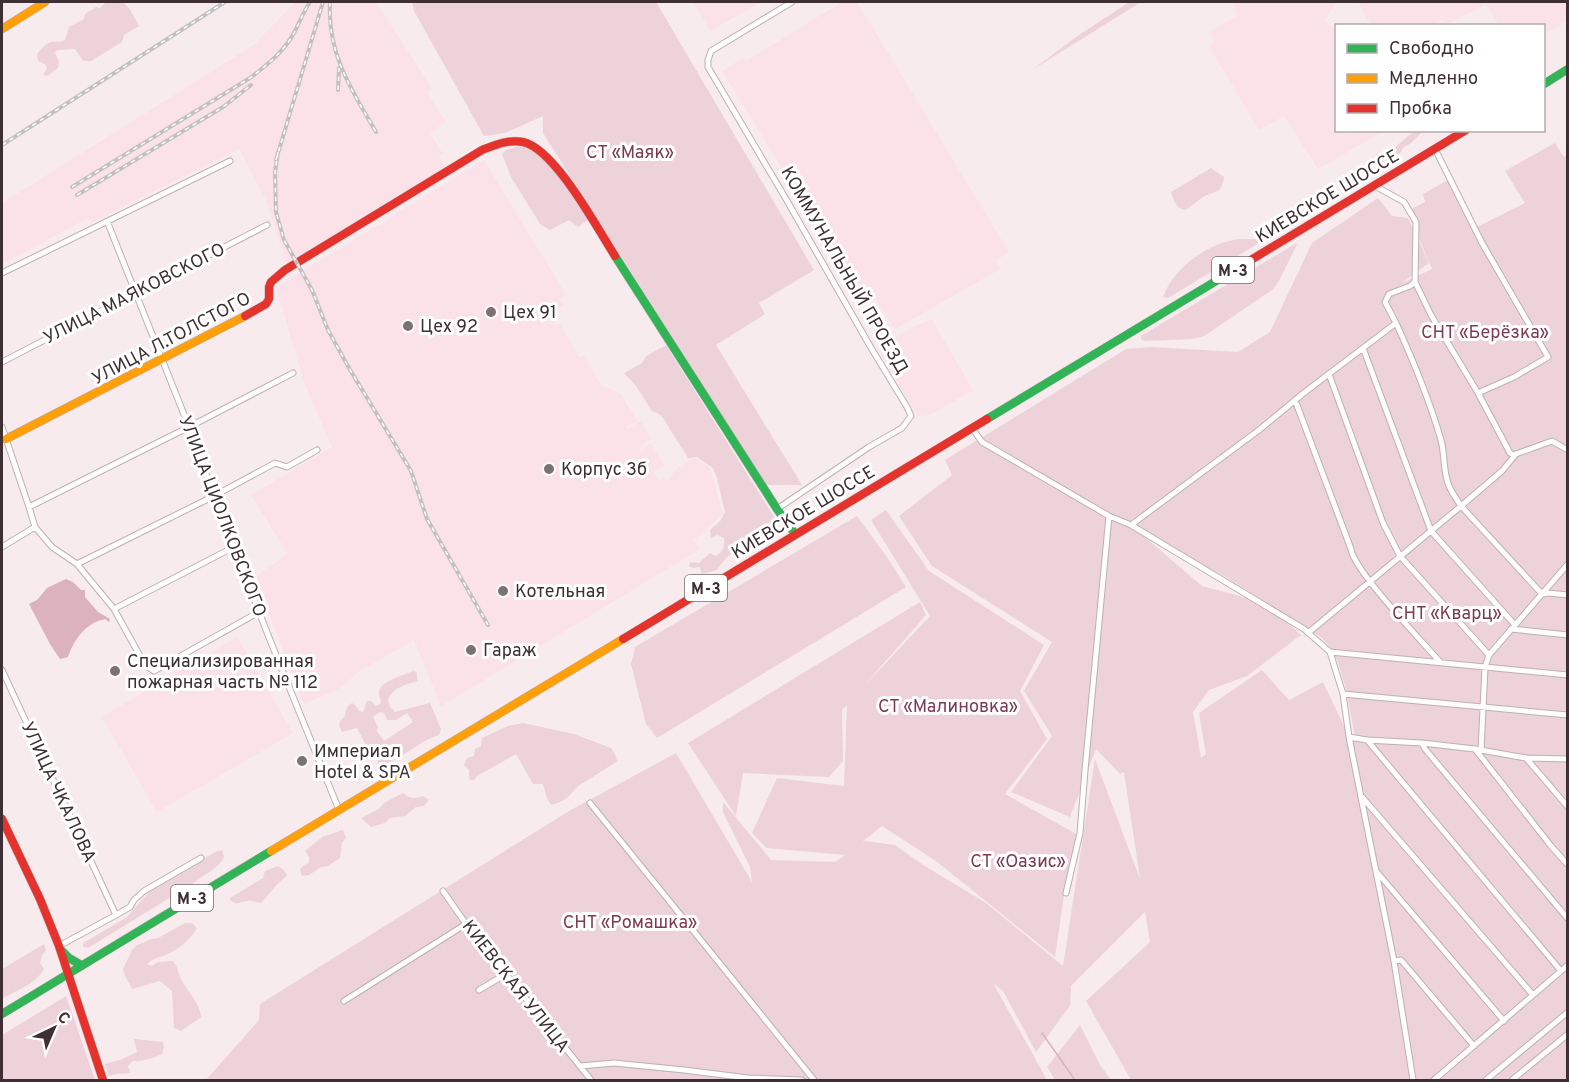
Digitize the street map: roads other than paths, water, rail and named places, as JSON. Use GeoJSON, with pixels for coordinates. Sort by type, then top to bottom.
{"type":"FeatureCollection","features":[{"type":"Feature","properties":{"kind":"main road"},"geometry":{"type":"LineString","coordinates":[[2,29],[45,2]]}},
{"type":"Feature","properties":{"kind":"main road"},"geometry":{"type":"LineString","coordinates":[[1545,83],[1568,69]]}},
{"type":"Feature","properties":{"kind":"main road","name":"КИЕВСКОЕ ШОССЕ"},"geometry":{"type":"LineString","coordinates":[[2,1014],[1463,132]]}},
{"type":"Feature","properties":{"kind":"main road","name":"УЛИЦА Л.ТОЛСТОГО"},"geometry":{"type":"LineString","coordinates":[[6,439],[263,307],[269,300],[270,284],[285,270],[482,150],[509,141],[519,141],[538,148],[572,187],[777,509]]}},
{"type":"Feature","properties":{"kind":"main road"},"geometry":{"type":"LineString","coordinates":[[777,509],[795,534]]}},
{"type":"Feature","properties":{"kind":"main road"},"geometry":{"type":"LineString","coordinates":[[2,819],[40,899],[59,947],[103,1080]]}},
{"type":"Feature","properties":{"kind":"main road"},"geometry":{"type":"LineString","coordinates":[[59,947],[69,958],[81,965]]}},
{"type":"Feature","properties":{"kind":"street","name":"КОММУНАЛЬНЫЙ ПРОЕЗД"},"geometry":{"type":"LineString","coordinates":[[777,509],[869,447],[902,428],[911,416],[708,67],[711,51],[792,2]]}},
{"type":"Feature","properties":{"kind":"street"},"geometry":{"type":"LineString","coordinates":[[1435,149],[1482,243],[1548,357],[1514,377],[1478,393]]}},
{"type":"Feature","properties":{"kind":"street"},"geometry":{"type":"LineString","coordinates":[[2,273],[230,161]]}},
{"type":"Feature","properties":{"kind":"street"},"geometry":{"type":"LineString","coordinates":[[1375,185],[1404,202],[1416,222],[1415,282],[1431,315],[1478,393],[1510,453],[1513,455],[1552,441],[1568,450]]}},
{"type":"Feature","properties":{"kind":"street","name":"УЛИЦА ЦИОЛКОВСКОГО"},"geometry":{"type":"LineString","coordinates":[[107,221],[259,612],[339,810]]}},
{"type":"Feature","properties":{"kind":"street","name":"УЛИЦА МАЯКОВСКОГО"},"geometry":{"type":"LineString","coordinates":[[2,362],[267,225]]}},
{"type":"Feature","properties":{"kind":"street"},"geometry":{"type":"LineString","coordinates":[[1415,282],[1389,294],[1385,302],[1408,350],[1439,436],[1449,486],[1461,506],[1542,594]]}},
{"type":"Feature","properties":{"kind":"street"},"geometry":{"type":"LineString","coordinates":[[1131,525],[1259,430],[1396,323]]}},
{"type":"Feature","properties":{"kind":"street"},"geometry":{"type":"LineString","coordinates":[[1363,348],[1431,531],[1513,627],[1568,635]]}},
{"type":"Feature","properties":{"kind":"street"},"geometry":{"type":"LineString","coordinates":[[29,507],[293,373]]}},
{"type":"Feature","properties":{"kind":"street"},"geometry":{"type":"LineString","coordinates":[[1329,374],[1383,523],[1400,556],[1489,655]]}},
{"type":"Feature","properties":{"kind":"street"},"geometry":{"type":"LineString","coordinates":[[1295,400],[1352,555],[1370,582],[1440,662]]}},
{"type":"Feature","properties":{"kind":"street"},"geometry":{"type":"LineString","coordinates":[[2,427],[34,527],[52,547],[76,564],[114,609],[146,665],[154,671],[259,612]]}},
{"type":"Feature","properties":{"kind":"street"},"geometry":{"type":"LineString","coordinates":[[972,428],[982,441],[1109,516],[1131,525],[1308,633],[1330,652],[1343,694],[1349,737],[1394,961],[1413,1080]]}},
{"type":"Feature","properties":{"kind":"street"},"geometry":{"type":"LineString","coordinates":[[76,564],[214,496],[274,463],[287,467],[317,450]]}},
{"type":"Feature","properties":{"kind":"street"},"geometry":{"type":"LineString","coordinates":[[1308,633],[1502,471],[1517,453]]}},
{"type":"Feature","properties":{"kind":"street"},"geometry":{"type":"LineString","coordinates":[[1066,893],[1080,833],[1109,516]]}},
{"type":"Feature","properties":{"kind":"street"},"geometry":{"type":"LineString","coordinates":[[2,547],[34,527]]}},
{"type":"Feature","properties":{"kind":"street"},"geometry":{"type":"LineString","coordinates":[[114,609],[234,547]]}},
{"type":"Feature","properties":{"kind":"street"},"geometry":{"type":"LineString","coordinates":[[1568,564],[1489,655],[1485,667],[1484,707],[1478,749],[1568,865]]}},
{"type":"Feature","properties":{"kind":"street"},"geometry":{"type":"LineString","coordinates":[[1542,594],[1568,595]]}},
{"type":"Feature","properties":{"kind":"street"},"geometry":{"type":"LineString","coordinates":[[1330,652],[1568,675]]}},
{"type":"Feature","properties":{"kind":"street","name":"УЛИЦА ЧКАЛОВА"},"geometry":{"type":"LineString","coordinates":[[2,670],[116,915]]}},
{"type":"Feature","properties":{"kind":"street"},"geometry":{"type":"LineString","coordinates":[[1343,694],[1568,715]]}},
{"type":"Feature","properties":{"kind":"street"},"geometry":{"type":"LineString","coordinates":[[1349,737],[1478,749],[1526,758],[1568,759]]}},
{"type":"Feature","properties":{"kind":"street"},"geometry":{"type":"LineString","coordinates":[[1367,740],[1561,971]]}},
{"type":"Feature","properties":{"kind":"street"},"geometry":{"type":"LineString","coordinates":[[1422,743],[1568,919]]}},
{"type":"Feature","properties":{"kind":"street"},"geometry":{"type":"LineString","coordinates":[[1526,758],[1568,807]]}},
{"type":"Feature","properties":{"kind":"street"},"geometry":{"type":"LineString","coordinates":[[1361,796],[1533,996]]}},
{"type":"Feature","properties":{"kind":"street"},"geometry":{"type":"LineString","coordinates":[[590,803],[814,1080]]}},
{"type":"Feature","properties":{"kind":"street"},"geometry":{"type":"LineString","coordinates":[[59,947],[130,907],[144,891],[201,858]]}},
{"type":"Feature","properties":{"kind":"street"},"geometry":{"type":"LineString","coordinates":[[1375,870],[1504,1021]]}},
{"type":"Feature","properties":{"kind":"street","name":"КИЕВСКАЯ УЛИЦА"},"geometry":{"type":"LineString","coordinates":[[443,891],[466,924],[591,1080]]}},
{"type":"Feature","properties":{"kind":"street"},"geometry":{"type":"LineString","coordinates":[[344,1001],[466,924]]}},
{"type":"Feature","properties":{"kind":"street"},"geometry":{"type":"LineString","coordinates":[[1394,961],[1401,960],[1474,1046]]}},
{"type":"Feature","properties":{"kind":"street"},"geometry":{"type":"LineString","coordinates":[[1434,1080],[1568,965]]}},
{"type":"Feature","properties":{"kind":"street"},"geometry":{"type":"LineString","coordinates":[[479,990],[506,974]]}},
{"type":"Feature","properties":{"kind":"street"},"geometry":{"type":"LineString","coordinates":[[1486,1080],[1568,1012]]}},
{"type":"Feature","properties":{"kind":"street"},"geometry":{"type":"LineString","coordinates":[[1512,1080],[1568,1034]]}},
{"type":"Feature","properties":{"kind":"street"},"geometry":{"type":"LineString","coordinates":[[580,1066],[614,1063],[748,1078],[802,1080]]}},
{"type":"Feature","properties":{"kind":"waterway"},"geometry":{"type":"LineString","coordinates":[[1042,1033],[1075,1080]]}},
{"type":"Feature","properties":{"kind":"railway"},"geometry":{"type":"LineString","coordinates":[[2,145],[225,2]]}},
{"type":"Feature","properties":{"kind":"railway"},"geometry":{"type":"LineString","coordinates":[[72,187],[250,78],[286,45],[310,2]]}},
{"type":"Feature","properties":{"kind":"railway"},"geometry":{"type":"LineString","coordinates":[[276,160],[323,2]]}},
{"type":"Feature","properties":{"kind":"railway"},"geometry":{"type":"LineString","coordinates":[[330,2],[332,38],[342,70],[376,132]]}},
{"type":"Feature","properties":{"kind":"railway"},"geometry":{"type":"LineString","coordinates":[[338,90],[339,68]]}},
{"type":"Feature","properties":{"kind":"railway"},"geometry":{"type":"LineString","coordinates":[[77,195],[223,107],[251,85]]}},
{"type":"Feature","properties":{"kind":"railway"},"geometry":{"type":"LineString","coordinates":[[278,152],[275,172],[276,212],[284,240],[312,290],[328,330],[411,471],[427,519],[488,625]]}},
{"type":"Feature","properties":{"kind":"place","name":"Цех 91"},"geometry":{"type":"Point","coordinates":[491,312]}},
{"type":"Feature","properties":{"kind":"place","name":"Цех 92"},"geometry":{"type":"Point","coordinates":[408,326]}},
{"type":"Feature","properties":{"kind":"place","name":"Корпус 3б"},"geometry":{"type":"Point","coordinates":[549,469]}},
{"type":"Feature","properties":{"kind":"place","name":"Котельная"},"geometry":{"type":"Point","coordinates":[503,591]}},
{"type":"Feature","properties":{"kind":"place","name":"Гараж"},"geometry":{"type":"Point","coordinates":[471,650]}},
{"type":"Feature","properties":{"kind":"place","name":"Специализированная пожарная часть № 112"},"geometry":{"type":"Point","coordinates":[115,671]}},
{"type":"Feature","properties":{"kind":"place","name":"Империал Hotel & SPA"},"geometry":{"type":"Point","coordinates":[302,761]}},
{"type":"Feature","properties":{"kind":"park label","name":"СТ «Маяк»"},"geometry":{"type":"Point","coordinates":[630,152]}},
{"type":"Feature","properties":{"kind":"park label","name":"СНТ «Берёзка»"},"geometry":{"type":"Point","coordinates":[1485,332]}},
{"type":"Feature","properties":{"kind":"park label","name":"СНТ «Кварц»"},"geometry":{"type":"Point","coordinates":[1447,613]}},
{"type":"Feature","properties":{"kind":"park label","name":"СТ «Малиновка»"},"geometry":{"type":"Point","coordinates":[948,706]}},
{"type":"Feature","properties":{"kind":"park label","name":"СТ «Оазис»"},"geometry":{"type":"Point","coordinates":[1018,861]}},
{"type":"Feature","properties":{"kind":"park label","name":"СНТ «Ромашка»"},"geometry":{"type":"Point","coordinates":[630,922]}}]}
